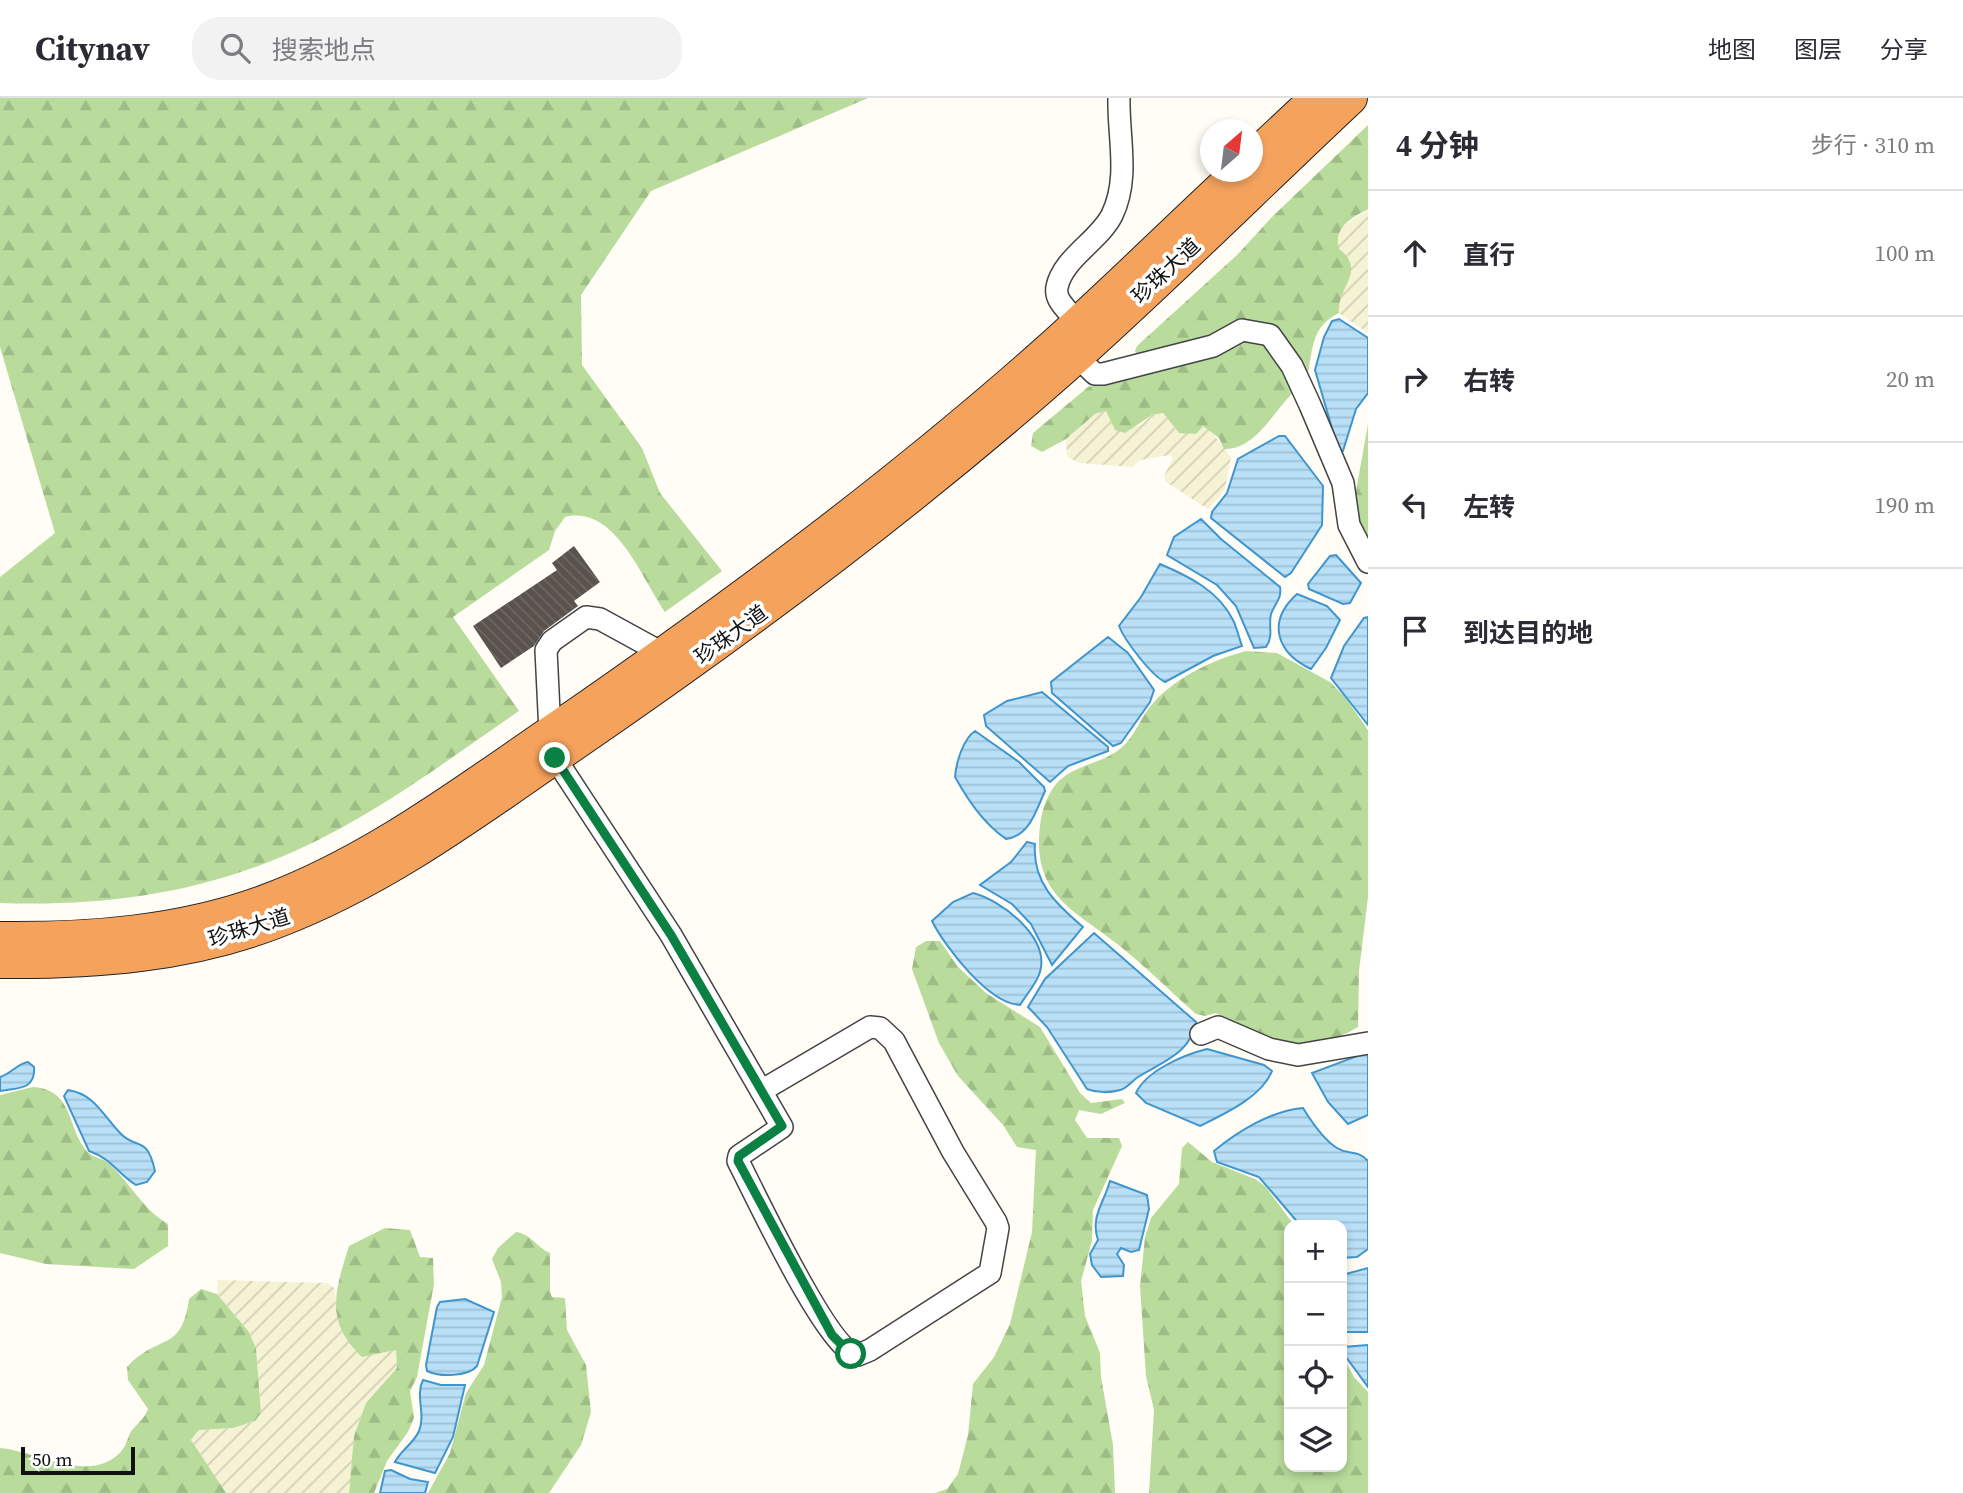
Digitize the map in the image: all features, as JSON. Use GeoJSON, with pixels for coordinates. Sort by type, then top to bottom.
{"type":"FeatureCollection","features":[{"type":"Feature","properties":{"kind":"highway"},"geometry":{"type":"LineString","coordinates":[[1263,148],[1316,98]]}},
{"type":"Feature","properties":{"kind":"highway","name":"珍珠大道"},"geometry":{"type":"LineString","coordinates":[[0,938],[54,939],[112,935],[171,926],[265,901],[387,841],[693,663],[795,588],[930,480],[1076,356],[1351,98]]}},
{"type":"Feature","properties":{"kind":"highway","name":"珍珠大道"},"geometry":{"type":"LineString","coordinates":[[0,962],[115,959],[176,949],[273,923],[315,906],[399,861],[915,462],[1076,324],[1227,182]]}},
{"type":"Feature","properties":{"kind":"street"},"geometry":{"type":"LineString","coordinates":[[1119,98],[1121,191],[1111,217],[1064,271],[1058,284],[1057,292],[1064,309],[1076,324],[1076,356],[1095,374],[1103,374],[1213,345],[1241,330],[1270,335],[1292,366],[1310,405],[1343,483],[1349,525],[1368,562]]}},
{"type":"Feature","properties":{"kind":"street"},"geometry":{"type":"LineString","coordinates":[[664,654],[600,619],[586,617],[552,641],[546,650],[552,745],[671,935],[761,1091],[782,1126],[739,1156],[738,1161],[800,1279],[845,1350],[858,1355],[990,1273],[998,1228],[996,1222],[953,1152],[894,1041],[880,1028],[870,1027],[761,1091]]}},
{"type":"Feature","properties":{"kind":"street"},"geometry":{"type":"LineString","coordinates":[[1201,1034],[1217,1027],[1269,1049],[1298,1055],[1368,1044]]}},
{"type":"Feature","properties":{"kind":"shaded area"},"geometry":{"type":"Polygon","coordinates":[[[1368,209],[1368,333],[1339,313],[1336,240],[1341,228],[1368,209]]]}},
{"type":"Feature","properties":{"kind":"shaded area"},"geometry":{"type":"Polygon","coordinates":[[[1107,411],[1115,430],[1141,425],[1152,415],[1163,413],[1179,433],[1203,426],[1210,430],[1231,457],[1225,488],[1220,496],[1208,509],[1166,482],[1164,476],[1173,458],[1170,455],[1140,460],[1133,467],[1079,463],[1067,456],[1066,439],[1095,414],[1107,411]]]}},
{"type":"Feature","properties":{"kind":"shaded area"},"geometry":{"type":"Polygon","coordinates":[[[218,1280],[328,1283],[335,1289],[336,1307],[382,1354],[396,1349],[397,1368],[366,1403],[354,1436],[349,1493],[226,1493],[191,1441],[199,1430],[233,1428],[255,1421],[261,1413],[256,1348],[249,1332],[217,1294],[218,1280]]]}},
{"type":"Feature","properties":{"kind":"green space"},"geometry":{"type":"Polygon","coordinates":[[[0,98],[868,98],[651,191],[581,295],[582,365],[642,448],[660,493],[722,571],[665,612],[625,547],[613,533],[598,522],[583,516],[565,517],[555,531],[549,550],[453,617],[519,711],[360,817],[293,852],[258,866],[226,877],[163,892],[98,901],[33,904],[0,903],[0,577],[55,533],[0,347],[0,98]]]}},
{"type":"Feature","properties":{"kind":"green space"},"geometry":{"type":"Polygon","coordinates":[[[1368,125],[1368,209],[1341,229],[1339,249],[1347,257],[1351,272],[1339,304],[1339,313],[1323,324],[1315,338],[1308,373],[1303,372],[1281,330],[1265,325],[1138,356],[1135,351],[1137,346],[1237,255],[1273,216],[1368,125]]]}},
{"type":"Feature","properties":{"kind":"green space"},"geometry":{"type":"Polygon","coordinates":[[[1250,337],[1268,341],[1296,390],[1255,436],[1236,448],[1224,449],[1219,438],[1203,426],[1196,434],[1179,433],[1163,413],[1152,415],[1125,433],[1115,430],[1106,411],[1095,414],[1066,439],[1042,452],[1031,446],[1033,433],[1088,387],[1250,337]]]}},
{"type":"Feature","properties":{"kind":"green space"},"geometry":{"type":"Polygon","coordinates":[[[1368,424],[1368,544],[1353,508],[1368,424]]]}},
{"type":"Feature","properties":{"kind":"green space"},"geometry":{"type":"Polygon","coordinates":[[[1246,651],[1277,653],[1330,682],[1345,697],[1368,730],[1368,897],[1359,971],[1358,1027],[1319,1043],[1285,1044],[1252,1032],[1216,1013],[1205,1016],[1196,1014],[1126,951],[1062,901],[1052,889],[1040,858],[1042,813],[1049,794],[1060,780],[1120,749],[1130,739],[1154,702],[1174,684],[1209,664],[1246,651]]]}},
{"type":"Feature","properties":{"kind":"green space"},"geometry":{"type":"Polygon","coordinates":[[[926,941],[940,941],[958,967],[986,993],[1040,1027],[1080,1093],[1091,1103],[1122,1099],[1125,1103],[1101,1114],[1079,1110],[1075,1120],[1087,1138],[1119,1138],[1122,1146],[1093,1210],[1092,1241],[1081,1281],[1085,1316],[1100,1353],[1101,1377],[1113,1445],[1115,1493],[935,1493],[947,1489],[958,1474],[968,1435],[973,1384],[994,1357],[1010,1324],[1032,1232],[1036,1150],[1017,1147],[1003,1125],[958,1076],[939,1043],[912,969],[916,947],[926,941]]]}},
{"type":"Feature","properties":{"kind":"green space"},"geometry":{"type":"Polygon","coordinates":[[[33,1087],[57,1095],[64,1103],[82,1144],[89,1153],[108,1163],[143,1203],[168,1224],[168,1246],[134,1269],[46,1264],[0,1253],[0,1095],[33,1087]]]}},
{"type":"Feature","properties":{"kind":"green space"},"geometry":{"type":"Polygon","coordinates":[[[1188,1142],[1212,1162],[1255,1179],[1265,1186],[1290,1220],[1284,1220],[1284,1472],[1347,1472],[1347,1364],[1354,1377],[1368,1392],[1368,1493],[1149,1493],[1154,1410],[1146,1376],[1140,1286],[1145,1237],[1151,1218],[1179,1184],[1182,1148],[1188,1142]]]}},
{"type":"Feature","properties":{"kind":"green space"},"geometry":{"type":"Polygon","coordinates":[[[385,1228],[410,1230],[420,1257],[433,1258],[434,1284],[417,1377],[410,1391],[414,1418],[408,1432],[387,1461],[374,1493],[349,1493],[354,1436],[366,1403],[397,1368],[396,1350],[362,1357],[350,1344],[337,1318],[337,1291],[349,1246],[385,1228]]]}},
{"type":"Feature","properties":{"kind":"green space"},"geometry":{"type":"Polygon","coordinates":[[[516,1232],[526,1235],[550,1253],[550,1291],[552,1297],[565,1298],[567,1330],[586,1365],[591,1412],[581,1445],[549,1493],[428,1493],[450,1453],[466,1393],[484,1365],[502,1297],[501,1282],[492,1259],[498,1248],[516,1232]]]}},
{"type":"Feature","properties":{"kind":"green space"},"geometry":{"type":"Polygon","coordinates":[[[201,1289],[217,1294],[249,1332],[256,1348],[261,1413],[255,1421],[233,1428],[199,1430],[191,1440],[226,1493],[0,1493],[0,1448],[81,1466],[111,1460],[123,1449],[131,1432],[148,1409],[128,1380],[127,1367],[149,1349],[175,1335],[181,1328],[189,1299],[201,1289]]]}},
{"type":"Feature","properties":{"kind":"water"},"geometry":{"type":"Polygon","coordinates":[[[1339,319],[1368,338],[1368,393],[1356,409],[1343,451],[1339,452],[1315,370],[1324,337],[1332,321],[1339,319]]]}},
{"type":"Feature","properties":{"kind":"water"},"geometry":{"type":"Polygon","coordinates":[[[1279,436],[1285,436],[1323,486],[1322,525],[1291,573],[1285,577],[1211,518],[1212,512],[1227,493],[1238,459],[1279,436]]]}},
{"type":"Feature","properties":{"kind":"water"},"geometry":{"type":"Polygon","coordinates":[[[1201,519],[1221,539],[1280,587],[1279,598],[1271,614],[1270,639],[1266,647],[1254,648],[1236,606],[1217,585],[1167,555],[1174,537],[1201,519]]]}},
{"type":"Feature","properties":{"kind":"water"},"geometry":{"type":"Polygon","coordinates":[[[1336,555],[1361,583],[1350,603],[1343,604],[1309,589],[1308,584],[1330,556],[1336,555]]]}},
{"type":"Feature","properties":{"kind":"water"},"geometry":{"type":"Polygon","coordinates":[[[1160,564],[1191,579],[1219,600],[1233,620],[1242,646],[1213,656],[1165,682],[1139,657],[1119,626],[1141,597],[1160,564]]]}},
{"type":"Feature","properties":{"kind":"water"},"geometry":{"type":"Polygon","coordinates":[[[1297,594],[1327,606],[1340,620],[1326,648],[1311,669],[1290,654],[1283,646],[1280,636],[1281,615],[1297,594]]]}},
{"type":"Feature","properties":{"kind":"water"},"geometry":{"type":"Polygon","coordinates":[[[1368,617],[1368,725],[1331,678],[1344,646],[1364,618],[1368,617]]]}},
{"type":"Feature","properties":{"kind":"water"},"geometry":{"type":"Polygon","coordinates":[[[1108,637],[1128,653],[1154,690],[1150,702],[1121,743],[1113,746],[1052,693],[1051,682],[1108,637]]]}},
{"type":"Feature","properties":{"kind":"water"},"geometry":{"type":"Polygon","coordinates":[[[1042,692],[1108,747],[1108,751],[1068,766],[1050,782],[986,726],[984,715],[1007,701],[1042,692]]]}},
{"type":"Feature","properties":{"kind":"water"},"geometry":{"type":"Polygon","coordinates":[[[975,731],[1019,762],[1044,787],[1045,791],[1027,828],[1014,837],[1006,839],[990,826],[955,777],[961,752],[975,731]]]}},
{"type":"Feature","properties":{"kind":"water"},"geometry":{"type":"Polygon","coordinates":[[[1027,842],[1035,844],[1037,870],[1048,891],[1083,927],[1052,965],[1031,924],[1012,904],[980,885],[1011,862],[1027,842]]]}},
{"type":"Feature","properties":{"kind":"water"},"geometry":{"type":"Polygon","coordinates":[[[973,893],[997,903],[1009,912],[1031,933],[1038,946],[1040,972],[1020,1005],[1008,1002],[982,985],[957,959],[932,921],[953,902],[973,893]]]}},
{"type":"Feature","properties":{"kind":"water"},"geometry":{"type":"Polygon","coordinates":[[[1094,933],[1196,1022],[1188,1042],[1174,1056],[1124,1088],[1112,1092],[1087,1089],[1047,1027],[1028,1007],[1045,979],[1094,933]]]}},
{"type":"Feature","properties":{"kind":"water"},"geometry":{"type":"Polygon","coordinates":[[[1207,1049],[1264,1065],[1272,1071],[1251,1097],[1200,1126],[1146,1103],[1136,1093],[1157,1071],[1187,1055],[1207,1049]]]}},
{"type":"Feature","properties":{"kind":"water"},"geometry":{"type":"Polygon","coordinates":[[[1368,1052],[1368,1115],[1348,1124],[1328,1102],[1312,1073],[1368,1052]]]}},
{"type":"Feature","properties":{"kind":"water"},"geometry":{"type":"Polygon","coordinates":[[[28,1062],[34,1067],[34,1075],[29,1084],[0,1091],[0,1077],[28,1062]]]}},
{"type":"Feature","properties":{"kind":"water"},"geometry":{"type":"Polygon","coordinates":[[[68,1090],[92,1101],[121,1134],[149,1152],[155,1171],[147,1182],[136,1185],[109,1162],[89,1151],[64,1096],[68,1090]]]}},
{"type":"Feature","properties":{"kind":"water"},"geometry":{"type":"Polygon","coordinates":[[[1303,1108],[1332,1145],[1360,1155],[1368,1161],[1368,1249],[1357,1257],[1347,1258],[1347,1220],[1296,1220],[1259,1177],[1217,1162],[1214,1151],[1234,1136],[1267,1118],[1303,1108]]]}},
{"type":"Feature","properties":{"kind":"water"},"geometry":{"type":"Polygon","coordinates":[[[1110,1181],[1147,1195],[1149,1209],[1139,1250],[1131,1252],[1121,1248],[1117,1254],[1124,1265],[1123,1276],[1101,1277],[1092,1265],[1090,1254],[1098,1240],[1097,1217],[1110,1181]]]}},
{"type":"Feature","properties":{"kind":"water"},"geometry":{"type":"Polygon","coordinates":[[[1368,1268],[1368,1332],[1347,1332],[1347,1274],[1368,1268]]]}},
{"type":"Feature","properties":{"kind":"water"},"geometry":{"type":"Polygon","coordinates":[[[465,1299],[494,1312],[477,1366],[473,1370],[453,1375],[427,1371],[437,1307],[440,1302],[465,1299]]]}},
{"type":"Feature","properties":{"kind":"water"},"geometry":{"type":"Polygon","coordinates":[[[1368,1345],[1368,1387],[1347,1358],[1347,1347],[1368,1345]]]}},
{"type":"Feature","properties":{"kind":"water"},"geometry":{"type":"Polygon","coordinates":[[[423,1380],[441,1385],[465,1385],[453,1437],[435,1473],[395,1462],[419,1431],[423,1380]]]}},
{"type":"Feature","properties":{"kind":"water"},"geometry":{"type":"Polygon","coordinates":[[[391,1470],[410,1479],[428,1482],[425,1493],[380,1493],[385,1471],[391,1470]]]}},
{"type":"Feature","properties":{"kind":"building"},"geometry":{"type":"Polygon","coordinates":[[[574,546],[600,582],[574,601],[578,606],[544,631],[534,646],[501,668],[473,626],[557,570],[552,563],[574,546]]]}},
{"type":"Feature","properties":{"kind":"route"},"geometry":{"type":"LineString","coordinates":[[555,758],[671,935],[782,1126],[739,1156],[738,1161],[832,1335],[851,1354]]}}]}
